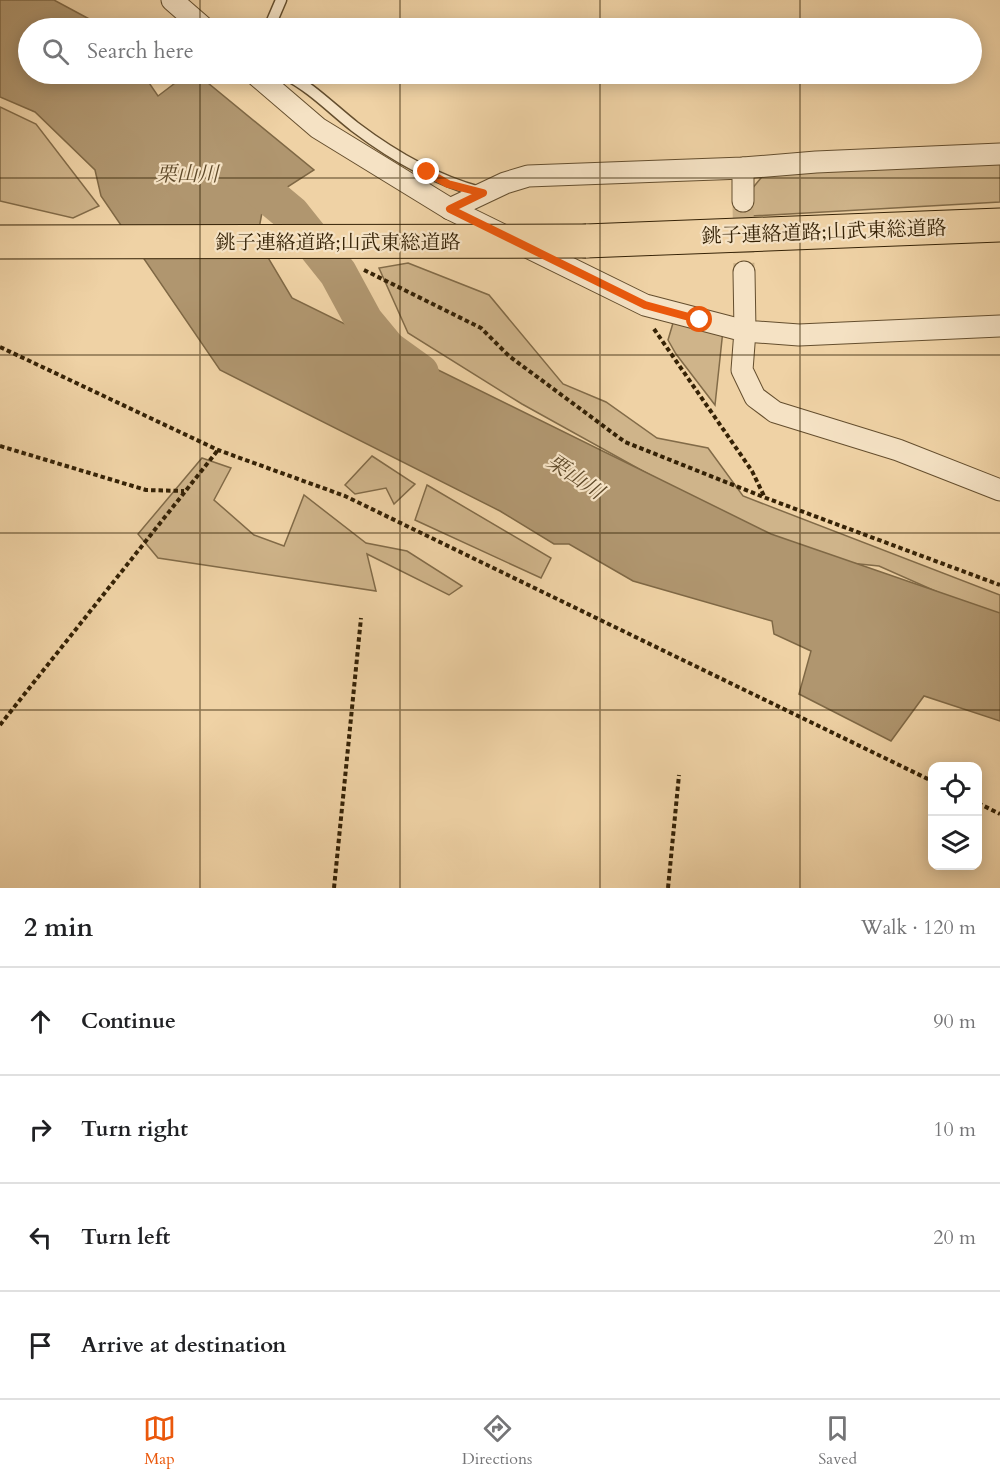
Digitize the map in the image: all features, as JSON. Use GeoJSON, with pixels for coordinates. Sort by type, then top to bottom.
{"type":"FeatureCollection","features":[{"type":"Feature","properties":{"kind":"highway","name":"銚子連絡道路;山武東総道路"},"geometry":{"type":"LineString","coordinates":[[0,242],[586,241],[1000,225]]}},
{"type":"Feature","properties":{"kind":"street"},"geometry":{"type":"LineString","coordinates":[[172,0],[193,18]]}},
{"type":"Feature","properties":{"kind":"street"},"geometry":{"type":"LineString","coordinates":[[267,84],[318,128],[450,209],[645,305],[745,331],[799,335],[1000,326]]}},
{"type":"Feature","properties":{"kind":"street"},"geometry":{"type":"LineString","coordinates":[[450,209],[483,193],[528,176],[743,168],[816,162],[1000,154]]}},
{"type":"Feature","properties":{"kind":"street"},"geometry":{"type":"LineString","coordinates":[[743,168],[743,201]]}},
{"type":"Feature","properties":{"kind":"street"},"geometry":{"type":"LineString","coordinates":[[744,272],[745,331],[740,359],[742,370],[755,397],[775,412],[898,450],[1000,490]]}},
{"type":"Feature","properties":{"kind":"lane"},"geometry":{"type":"LineString","coordinates":[[273,18],[281,0]]}},
{"type":"Feature","properties":{"kind":"lane"},"geometry":{"type":"LineString","coordinates":[[298,84],[357,128],[427,172],[448,184],[483,193]]}},
{"type":"Feature","properties":{"kind":"path"},"geometry":{"type":"LineString","coordinates":[[364,270],[481,328],[509,356],[626,442],[766,498],[1000,585]]}},
{"type":"Feature","properties":{"kind":"path"},"geometry":{"type":"LineString","coordinates":[[645,305],[654,330],[752,471],[766,498]]}},
{"type":"Feature","properties":{"kind":"path"},"geometry":{"type":"LineString","coordinates":[[0,347],[218,450],[345,496],[928,779]]}},
{"type":"Feature","properties":{"kind":"path"},"geometry":{"type":"LineString","coordinates":[[0,447],[146,490],[184,491]]}},
{"type":"Feature","properties":{"kind":"path"},"geometry":{"type":"LineString","coordinates":[[0,726],[218,450]]}},
{"type":"Feature","properties":{"kind":"path"},"geometry":{"type":"LineString","coordinates":[[334,888],[361,618]]}},
{"type":"Feature","properties":{"kind":"path"},"geometry":{"type":"LineString","coordinates":[[668,888],[679,775]]}},
{"type":"Feature","properties":{"kind":"path"},"geometry":{"type":"LineString","coordinates":[[982,805],[1000,814]]}},
{"type":"Feature","properties":{"kind":"shaded area"},"geometry":{"type":"Polygon","coordinates":[[[0,107],[36,124],[99,206],[73,218],[0,201],[0,107]]]}},
{"type":"Feature","properties":{"kind":"shaded area"},"geometry":{"type":"Polygon","coordinates":[[[1000,162],[1000,202],[751,216],[751,190],[765,173],[1000,162]]]}},
{"type":"Feature","properties":{"kind":"shaded area"},"geometry":{"type":"Polygon","coordinates":[[[408,263],[489,295],[563,384],[606,402],[657,438],[708,448],[743,496],[1000,595],[1000,615],[978,610],[879,566],[820,560],[733,521],[522,404],[408,333],[379,268],[408,263]]]}},
{"type":"Feature","properties":{"kind":"shaded area"},"geometry":{"type":"Polygon","coordinates":[[[681,318],[723,330],[715,405],[668,340],[673,323],[681,318]]]}},
{"type":"Feature","properties":{"kind":"shaded area"},"geometry":{"type":"Polygon","coordinates":[[[372,456],[415,484],[394,504],[386,488],[355,494],[345,485],[372,456]]]}},
{"type":"Feature","properties":{"kind":"shaded area"},"geometry":{"type":"Polygon","coordinates":[[[202,458],[231,468],[214,500],[254,535],[284,546],[304,495],[366,543],[407,551],[462,586],[449,595],[367,554],[376,591],[158,558],[138,534],[202,458]]]}},
{"type":"Feature","properties":{"kind":"shaded area"},"geometry":{"type":"Polygon","coordinates":[[[427,485],[551,558],[541,578],[415,520],[427,485]]]}},
{"type":"Feature","properties":{"kind":"water","name":"栗山川"},"geometry":{"type":"Polygon","coordinates":[[[0,0],[54,0],[87,18],[18,18],[18,84],[150,84],[158,96],[174,84],[209,84],[314,170],[264,202],[257,239],[292,298],[771,534],[1000,613],[1000,721],[924,696],[891,741],[799,694],[811,651],[774,634],[772,621],[633,581],[569,544],[554,544],[500,511],[220,370],[101,196],[95,170],[35,112],[0,97],[0,0]]]}},
{"type":"Feature","properties":{"kind":"waterway","name":"栗山川"},"geometry":{"type":"LineString","coordinates":[[231,164],[291,214],[338,273],[364,321],[388,350],[420,373]]}},
{"type":"Feature","properties":{"kind":"tunnel"},"geometry":{"type":"LineString","coordinates":[[743,201],[744,272]]}},
{"type":"Feature","properties":{"kind":"route"},"geometry":{"type":"LineString","coordinates":[[427,172],[448,184],[483,193],[450,209],[645,305],[700,320]]}}]}
